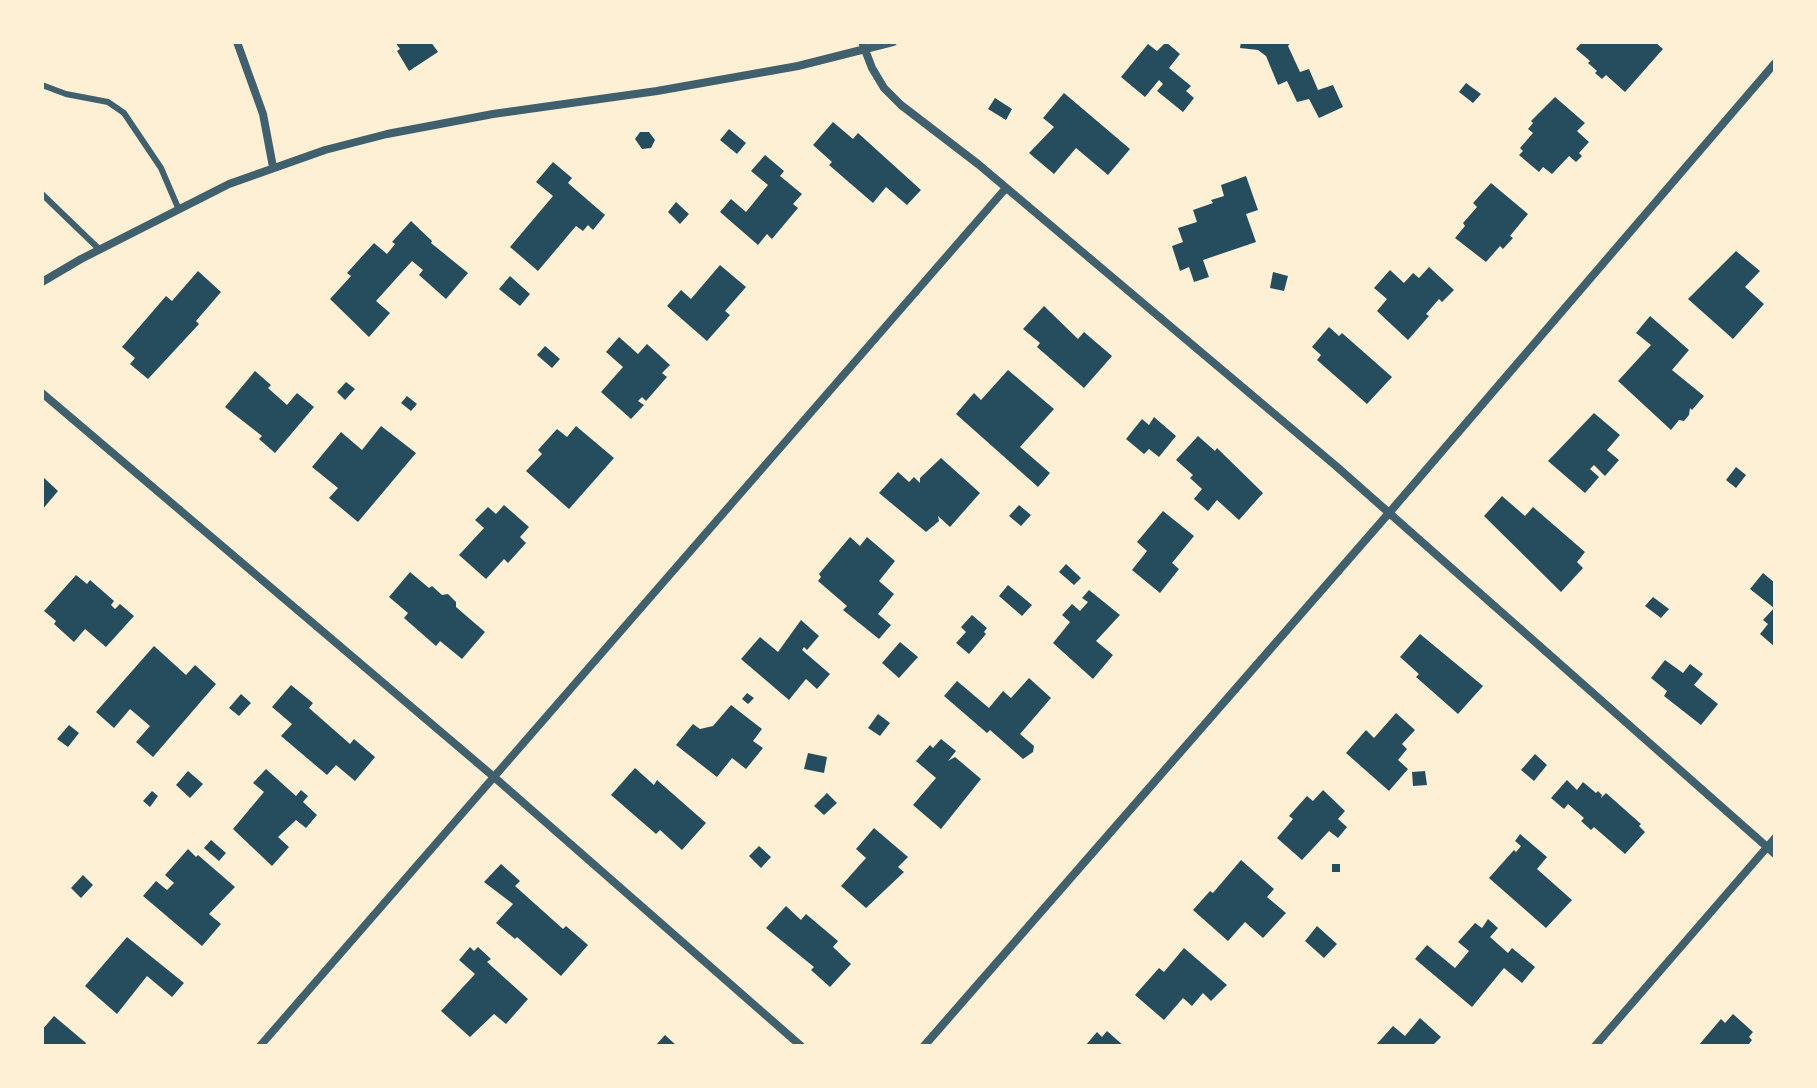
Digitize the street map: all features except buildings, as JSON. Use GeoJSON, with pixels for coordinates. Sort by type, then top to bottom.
{"type":"FeatureCollection","features":[{"type":"Feature","properties":{"kind":"street"},"geometry":{"type":"LineString","coordinates":[[237,42],[263,114],[273,167]]}},
{"type":"Feature","properties":{"kind":"street"},"geometry":{"type":"LineString","coordinates":[[42,282],[99,249],[229,184],[273,167],[387,134],[493,114],[798,66],[864,46],[893,42]]}},
{"type":"Feature","properties":{"kind":"street"},"geometry":{"type":"LineString","coordinates":[[864,46],[884,88],[901,105],[1006,188],[1389,513],[1775,854]]}},
{"type":"Feature","properties":{"kind":"street"},"geometry":{"type":"LineString","coordinates":[[924,1046],[1389,513],[1775,63]]}},
{"type":"Feature","properties":{"kind":"street"},"geometry":{"type":"LineString","coordinates":[[260,1046],[1006,188]]}},
{"type":"Feature","properties":{"kind":"street"},"geometry":{"type":"LineString","coordinates":[[42,393],[494,777],[801,1046]]}},
{"type":"Feature","properties":{"kind":"street"},"geometry":{"type":"LineString","coordinates":[[1595,1046],[1775,838]]}},
{"type":"Feature","properties":{"kind":"lane"},"geometry":{"type":"LineString","coordinates":[[42,85],[66,94],[108,102],[124,113],[161,168],[179,210]]}},
{"type":"Feature","properties":{"kind":"lane"},"geometry":{"type":"LineString","coordinates":[[42,194],[99,249]]}}]}
